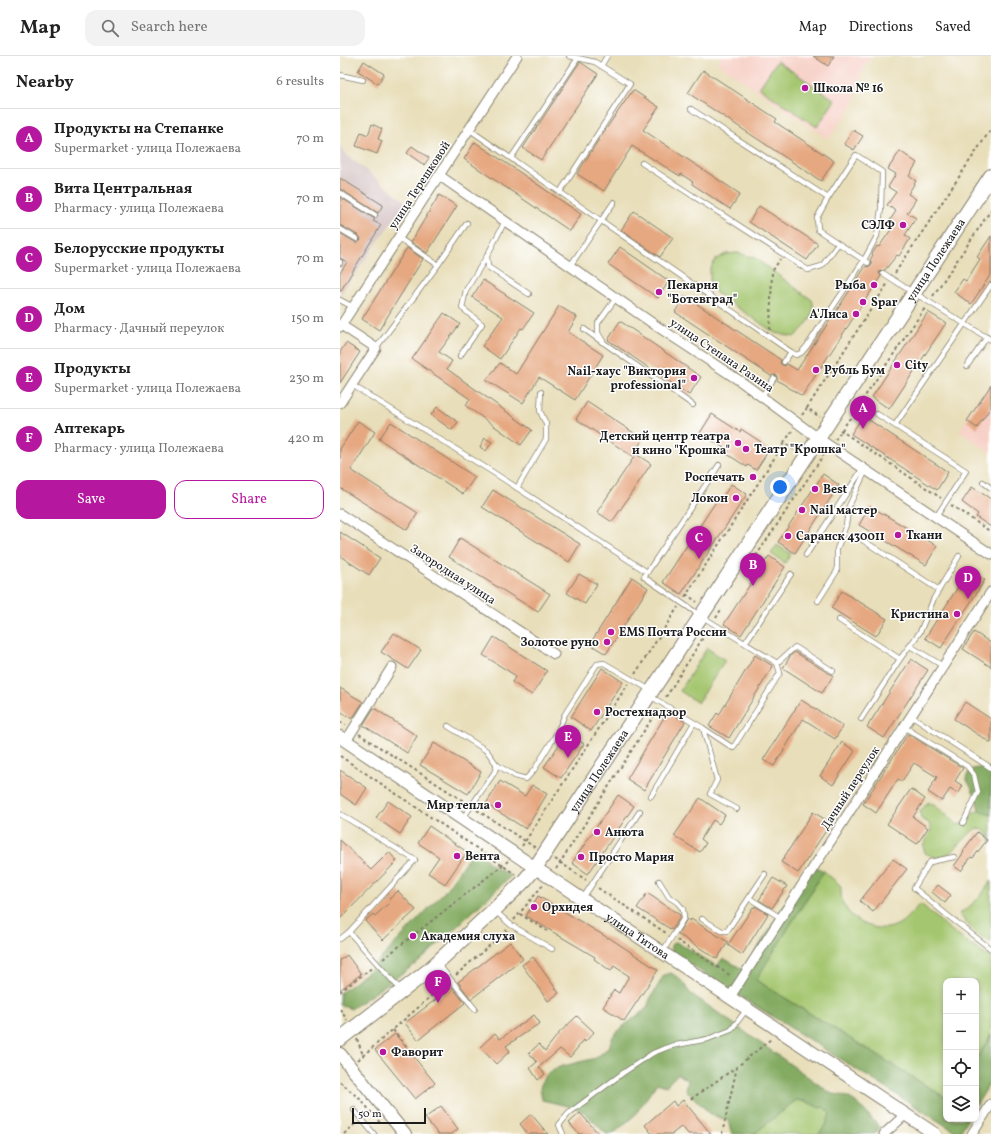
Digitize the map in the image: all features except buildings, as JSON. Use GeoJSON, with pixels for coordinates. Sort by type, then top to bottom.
{"type":"FeatureCollection","features":[{"type":"Feature","properties":{"kind":"main road","name":"улица Полежаева"},"geometry":{"type":"LineString","coordinates":[[340,1039],[437,963],[524,881],[535,868],[701,616],[812,461],[818,438],[991,176]]}},
{"type":"Feature","properties":{"kind":"main road","name":"улица Титова"},"geometry":{"type":"LineString","coordinates":[[343,739],[582,900],[935,1134]]}},
{"type":"Feature","properties":{"kind":"main road"},"geometry":{"type":"LineString","coordinates":[[340,1054],[405,1134]]}},
{"type":"Feature","properties":{"kind":"street","name":"улица Терешковой"},"geometry":{"type":"LineString","coordinates":[[341,326],[517,56]]}},
{"type":"Feature","properties":{"kind":"street","name":"улица Степана Разина"},"geometry":{"type":"LineString","coordinates":[[440,176],[616,298],[762,396],[818,438],[991,554]]}},
{"type":"Feature","properties":{"kind":"street"},"geometry":{"type":"LineString","coordinates":[[340,403],[376,348],[341,326]]}},
{"type":"Feature","properties":{"kind":"street","name":"Загородная улица"},"geometry":{"type":"LineString","coordinates":[[340,514],[554,654]]}},
{"type":"Feature","properties":{"kind":"street","name":"Дачный переулок"},"geometry":{"type":"LineString","coordinates":[[730,997],[991,592]]}},
{"type":"Feature","properties":{"kind":"street"},"geometry":{"type":"LineString","coordinates":[[343,739],[353,730],[392,667]]}},
{"type":"Feature","properties":{"kind":"street"},"geometry":{"type":"LineString","coordinates":[[972,1134],[991,1104]]}},
{"type":"Feature","properties":{"kind":"street"},"geometry":{"type":"LineString","coordinates":[[884,1134],[906,1114]]}},
{"type":"Feature","properties":{"kind":"lane"},"geometry":{"type":"LineString","coordinates":[[560,192],[630,84],[595,62],[569,56]]}},
{"type":"Feature","properties":{"kind":"lane"},"geometry":{"type":"LineString","coordinates":[[600,66],[607,56]]}},
{"type":"Feature","properties":{"kind":"lane"},"geometry":{"type":"LineString","coordinates":[[511,158],[578,58]]}},
{"type":"Feature","properties":{"kind":"lane"},"geometry":{"type":"LineString","coordinates":[[340,75],[363,80]]}},
{"type":"Feature","properties":{"kind":"lane"},"geometry":{"type":"LineString","coordinates":[[691,109],[828,198]]}},
{"type":"Feature","properties":{"kind":"lane"},"geometry":{"type":"LineString","coordinates":[[470,130],[794,354],[799,355],[803,351],[866,261],[877,236],[881,209],[882,172],[856,155],[817,218],[818,230],[866,261]]}},
{"type":"Feature","properties":{"kind":"lane"},"geometry":{"type":"LineString","coordinates":[[642,163],[808,270],[822,266],[838,244]]}},
{"type":"Feature","properties":{"kind":"lane"},"geometry":{"type":"LineString","coordinates":[[340,193],[375,215]]}},
{"type":"Feature","properties":{"kind":"lane"},"geometry":{"type":"LineString","coordinates":[[570,266],[614,202]]}},
{"type":"Feature","properties":{"kind":"lane"},"geometry":{"type":"LineString","coordinates":[[460,356],[482,324],[462,308],[466,290],[487,256],[505,221]]}},
{"type":"Feature","properties":{"kind":"lane"},"geometry":{"type":"LineString","coordinates":[[376,348],[438,265],[466,223]]}},
{"type":"Feature","properties":{"kind":"lane"},"geometry":{"type":"LineString","coordinates":[[340,229],[357,239]]}},
{"type":"Feature","properties":{"kind":"lane"},"geometry":{"type":"LineString","coordinates":[[398,238],[438,265]]}},
{"type":"Feature","properties":{"kind":"lane"},"geometry":{"type":"LineString","coordinates":[[487,256],[488,267],[529,294]]}},
{"type":"Feature","properties":{"kind":"lane"},"geometry":{"type":"LineString","coordinates":[[883,273],[989,339],[967,366]]}},
{"type":"Feature","properties":{"kind":"lane"},"geometry":{"type":"LineString","coordinates":[[895,425],[991,285]]}},
{"type":"Feature","properties":{"kind":"lane"},"geometry":{"type":"LineString","coordinates":[[604,343],[598,333],[598,323],[616,298]]}},
{"type":"Feature","properties":{"kind":"lane"},"geometry":{"type":"LineString","coordinates":[[340,300],[353,307]]}},
{"type":"Feature","properties":{"kind":"lane"},"geometry":{"type":"LineString","coordinates":[[584,330],[693,405]]}},
{"type":"Feature","properties":{"kind":"lane"},"geometry":{"type":"LineString","coordinates":[[784,362],[791,352]]}},
{"type":"Feature","properties":{"kind":"lane"},"geometry":{"type":"LineString","coordinates":[[762,396],[774,378]]}},
{"type":"Feature","properties":{"kind":"lane"},"geometry":{"type":"LineString","coordinates":[[352,385],[517,488],[647,572]]}},
{"type":"Feature","properties":{"kind":"lane"},"geometry":{"type":"LineString","coordinates":[[517,488],[546,439],[546,424],[540,411],[540,392]]}},
{"type":"Feature","properties":{"kind":"lane"},"geometry":{"type":"LineString","coordinates":[[877,414],[966,471],[936,517]]}},
{"type":"Feature","properties":{"kind":"lane"},"geometry":{"type":"LineString","coordinates":[[448,726],[487,751],[497,765],[515,776],[526,779],[534,770],[557,733],[565,714],[597,664],[604,663],[632,679],[650,693],[733,748],[780,673],[777,663],[701,616],[644,577],[719,464]]}},
{"type":"Feature","properties":{"kind":"lane"},"geometry":{"type":"LineString","coordinates":[[806,555],[864,469]]}},
{"type":"Feature","properties":{"kind":"lane"},"geometry":{"type":"LineString","coordinates":[[818,601],[837,571],[837,549],[846,525],[849,506],[864,469]]}},
{"type":"Feature","properties":{"kind":"lane"},"geometry":{"type":"LineString","coordinates":[[983,482],[991,488]]}},
{"type":"Feature","properties":{"kind":"lane"},"geometry":{"type":"LineString","coordinates":[[858,536],[939,590]]}},
{"type":"Feature","properties":{"kind":"lane"},"geometry":{"type":"LineString","coordinates":[[861,719],[920,632],[934,598],[959,556]]}},
{"type":"Feature","properties":{"kind":"lane"},"geometry":{"type":"LineString","coordinates":[[745,643],[791,574]]}},
{"type":"Feature","properties":{"kind":"lane"},"geometry":{"type":"LineString","coordinates":[[839,620],[900,660]]}},
{"type":"Feature","properties":{"kind":"lane"},"geometry":{"type":"LineString","coordinates":[[910,646],[943,666]]}},
{"type":"Feature","properties":{"kind":"lane"},"geometry":{"type":"LineString","coordinates":[[777,663],[795,647],[833,671]]}},
{"type":"Feature","properties":{"kind":"lane"},"geometry":{"type":"LineString","coordinates":[[911,716],[991,768]]}},
{"type":"Feature","properties":{"kind":"lane"},"geometry":{"type":"LineString","coordinates":[[651,796],[694,723]]}},
{"type":"Feature","properties":{"kind":"lane"},"geometry":{"type":"LineString","coordinates":[[904,727],[967,766],[974,774],[978,792],[963,823]]}},
{"type":"Feature","properties":{"kind":"lane"},"geometry":{"type":"LineString","coordinates":[[703,728],[717,780],[710,794],[738,809]]}},
{"type":"Feature","properties":{"kind":"lane"},"geometry":{"type":"LineString","coordinates":[[462,819],[494,774],[497,765]]}},
{"type":"Feature","properties":{"kind":"lane"},"geometry":{"type":"LineString","coordinates":[[582,900],[640,811]]}},
{"type":"Feature","properties":{"kind":"lane"},"geometry":{"type":"LineString","coordinates":[[340,814],[415,860],[349,932],[340,939]]}},
{"type":"Feature","properties":{"kind":"lane"},"geometry":{"type":"LineString","coordinates":[[954,857],[930,862],[914,888],[991,949]]}},
{"type":"Feature","properties":{"kind":"lane"},"geometry":{"type":"LineString","coordinates":[[702,919],[722,931],[727,931],[765,874]]}},
{"type":"Feature","properties":{"kind":"lane"},"geometry":{"type":"LineString","coordinates":[[658,881],[669,897],[678,902],[683,909],[684,918],[662,952]]}},
{"type":"Feature","properties":{"kind":"lane"},"geometry":{"type":"LineString","coordinates":[[749,898],[781,918]]}},
{"type":"Feature","properties":{"kind":"lane"},"geometry":{"type":"LineString","coordinates":[[494,910],[511,925],[552,949]]}},
{"type":"Feature","properties":{"kind":"lane"},"geometry":{"type":"LineString","coordinates":[[349,932],[402,991]]}},
{"type":"Feature","properties":{"kind":"lane"},"geometry":{"type":"LineString","coordinates":[[437,963],[475,1009]]}},
{"type":"Feature","properties":{"kind":"lane"},"geometry":{"type":"LineString","coordinates":[[563,1134],[559,1125],[569,1113],[623,1073],[653,1053],[671,1046],[708,1039],[732,1030],[747,1009]]}},
{"type":"Feature","properties":{"kind":"lane"},"geometry":{"type":"LineString","coordinates":[[354,1110],[374,1134]]}},
{"type":"Feature","properties":{"kind":"path"},"geometry":{"type":"LineString","coordinates":[[807,408],[991,129]]}},
{"type":"Feature","properties":{"kind":"path"},"geometry":{"type":"LineString","coordinates":[[929,302],[991,210]]}},
{"type":"Feature","properties":{"kind":"path"},"geometry":{"type":"LineString","coordinates":[[770,337],[772,272],[783,253]]}},
{"type":"Feature","properties":{"kind":"path"},"geometry":{"type":"LineString","coordinates":[[860,403],[877,414]]}},
{"type":"Feature","properties":{"kind":"path"},"geometry":{"type":"LineString","coordinates":[[841,431],[991,532]]}},
{"type":"Feature","properties":{"kind":"path"},"geometry":{"type":"LineString","coordinates":[[340,992],[503,866],[515,854],[526,841],[784,443],[812,461]]}},
{"type":"Feature","properties":{"kind":"path"},"geometry":{"type":"LineString","coordinates":[[340,722],[526,841],[731,976]]}},
{"type":"Feature","properties":{"kind":"path"},"geometry":{"type":"LineString","coordinates":[[340,756],[524,881]]}},
{"type":"Feature","properties":{"kind":"path"},"geometry":{"type":"LineString","coordinates":[[520,914],[548,931]]}},
{"type":"Feature","properties":{"kind":"path"},"geometry":{"type":"LineString","coordinates":[[363,1055],[393,1030],[416,1058]]}},
{"type":"Feature","properties":{"kind":"path"},"geometry":{"type":"LineString","coordinates":[[691,1099],[738,1066],[771,1039]]}},
{"type":"Feature","properties":{"kind":"path"},"geometry":{"type":"LineString","coordinates":[[722,1134],[738,1066]]}},
{"type":"Feature","properties":{"kind":"path"},"geometry":{"type":"LineString","coordinates":[[340,1082],[361,1100],[385,1128]]}},
{"type":"Feature","properties":{"kind":"path"},"geometry":{"type":"LineString","coordinates":[[344,1134],[359,1121]]}},
{"type":"Feature","properties":{"kind":"shaded area","name":"Школа № 16"},"geometry":{"type":"Polygon","coordinates":[[[721,56],[871,56],[863,70],[853,105],[828,139],[717,63],[721,56]]]}},
{"type":"Feature","properties":{"kind":"shaded area"},"geometry":{"type":"Polygon","coordinates":[[[340,143],[343,152],[406,202],[340,295],[340,143]]]}},
{"type":"Feature","properties":{"kind":"shaded area"},"geometry":{"type":"Polygon","coordinates":[[[991,382],[991,453],[959,431],[991,382]]]}},
{"type":"Feature","properties":{"kind":"green space"},"geometry":{"type":"Polygon","coordinates":[[[777,61],[835,100],[817,127],[759,88],[777,61]]]}},
{"type":"Feature","properties":{"kind":"green space"},"geometry":{"type":"Polygon","coordinates":[[[738,253],[755,258],[812,300],[812,316],[802,330],[794,337],[775,333],[716,293],[710,282],[710,269],[716,259],[726,254],[738,253]]]}},
{"type":"Feature","properties":{"kind":"green space"},"geometry":{"type":"Polygon","coordinates":[[[777,545],[791,554],[785,563],[771,554],[777,545]]]}},
{"type":"Feature","properties":{"kind":"green space"},"geometry":{"type":"Polygon","coordinates":[[[707,648],[725,660],[698,703],[680,691],[707,648]]]}},
{"type":"Feature","properties":{"kind":"green space"},"geometry":{"type":"Polygon","coordinates":[[[977,768],[991,768],[991,815],[979,811],[976,797],[966,778],[970,770],[977,768]]]}},
{"type":"Feature","properties":{"kind":"green space"},"geometry":{"type":"Polygon","coordinates":[[[928,802],[937,807],[958,825],[967,822],[974,812],[979,811],[991,815],[991,843],[990,836],[983,830],[977,828],[946,855],[934,857],[925,853],[923,846],[931,830],[929,823],[921,819],[920,812],[928,802]]]}},
{"type":"Feature","properties":{"kind":"green space"},"geometry":{"type":"Polygon","coordinates":[[[476,846],[491,865],[511,876],[420,961],[351,1009],[340,1005],[340,993],[368,972],[445,891],[476,846]]]}},
{"type":"Feature","properties":{"kind":"green space"},"geometry":{"type":"Polygon","coordinates":[[[810,864],[824,871],[756,980],[943,1096],[943,1122],[966,1122],[959,1134],[675,955],[671,950],[671,945],[676,942],[717,966],[723,958],[744,970],[810,864]]]}},
{"type":"Feature","properties":{"kind":"green space"},"geometry":{"type":"Polygon","coordinates":[[[824,871],[841,886],[844,905],[849,913],[860,922],[881,928],[895,926],[906,919],[921,904],[954,933],[991,958],[991,1035],[979,1055],[979,978],[943,978],[943,1096],[756,980],[824,871]]]}},
{"type":"Feature","properties":{"kind":"green space"},"geometry":{"type":"Polygon","coordinates":[[[991,880],[991,942],[975,933],[959,914],[977,899],[991,880]]]}},
{"type":"Feature","properties":{"kind":"green space"},"geometry":{"type":"Polygon","coordinates":[[[671,973],[682,981],[689,992],[832,1094],[848,1097],[854,1101],[880,1127],[875,1134],[819,1134],[826,1125],[830,1114],[824,1107],[820,1108],[805,1101],[796,1100],[754,1134],[732,1134],[728,1121],[710,1114],[686,1090],[688,1080],[678,1074],[666,1086],[657,1083],[635,1115],[613,1134],[606,1134],[584,1112],[576,1108],[542,1100],[540,1088],[544,1077],[554,1069],[596,1058],[609,1047],[613,1036],[622,1027],[647,1008],[650,999],[664,975],[671,973]]]}},
{"type":"Feature","properties":{"kind":"green space"},"geometry":{"type":"Polygon","coordinates":[[[991,1035],[991,1081],[979,1101],[979,1086],[979,1055],[991,1035]]]}},
{"type":"Feature","properties":{"kind":"green space"},"geometry":{"type":"Polygon","coordinates":[[[796,1100],[825,1107],[830,1114],[826,1125],[819,1134],[754,1134],[796,1100]]]}},
{"type":"Feature","properties":{"kind":"place","name":"Школа № 16"},"geometry":{"type":"Point","coordinates":[805,88]}},
{"type":"Feature","properties":{"kind":"place","name":"СЭЛФ"},"geometry":{"type":"Point","coordinates":[903,225]}},
{"type":"Feature","properties":{"kind":"place","name":"Рыба"},"geometry":{"type":"Point","coordinates":[874,285]}},
{"type":"Feature","properties":{"kind":"place","name":"Пекарня \"Ботевград\""},"geometry":{"type":"Point","coordinates":[659,292]}},
{"type":"Feature","properties":{"kind":"place","name":"Spar"},"geometry":{"type":"Point","coordinates":[863,302]}},
{"type":"Feature","properties":{"kind":"place","name":"А'Лиса"},"geometry":{"type":"Point","coordinates":[856,314]}},
{"type":"Feature","properties":{"kind":"place","name":"City"},"geometry":{"type":"Point","coordinates":[897,365]}},
{"type":"Feature","properties":{"kind":"place","name":"Рубль Бум"},"geometry":{"type":"Point","coordinates":[816,370]}},
{"type":"Feature","properties":{"kind":"place","name":"Nail-хаус \"Виктория professional\""},"geometry":{"type":"Point","coordinates":[694,378]}},
{"type":"Feature","properties":{"kind":"place","name":"Продукты на Степанке"},"geometry":{"type":"Point","coordinates":[863,429]}},
{"type":"Feature","properties":{"kind":"place","name":"Детский центр театра и кино \"Крошка\""},"geometry":{"type":"Point","coordinates":[738,443]}},
{"type":"Feature","properties":{"kind":"place","name":"Театр \"Крошка\""},"geometry":{"type":"Point","coordinates":[746,449]}},
{"type":"Feature","properties":{"kind":"place","name":"Роспечать"},"geometry":{"type":"Point","coordinates":[753,477]}},
{"type":"Feature","properties":{"kind":"place","name":"Best"},"geometry":{"type":"Point","coordinates":[815,489]}},
{"type":"Feature","properties":{"kind":"place","name":"Локон"},"geometry":{"type":"Point","coordinates":[736,498]}},
{"type":"Feature","properties":{"kind":"place","name":"Nail мастер"},"geometry":{"type":"Point","coordinates":[802,510]}},
{"type":"Feature","properties":{"kind":"place","name":"Ткани"},"geometry":{"type":"Point","coordinates":[898,535]}},
{"type":"Feature","properties":{"kind":"place","name":"Саранск 430011"},"geometry":{"type":"Point","coordinates":[788,536]}},
{"type":"Feature","properties":{"kind":"place","name":"Белорусские продукты"},"geometry":{"type":"Point","coordinates":[699,559]}},
{"type":"Feature","properties":{"kind":"place","name":"Вита Центральная"},"geometry":{"type":"Point","coordinates":[753,586]}},
{"type":"Feature","properties":{"kind":"place","name":"Дом"},"geometry":{"type":"Point","coordinates":[968,599]}},
{"type":"Feature","properties":{"kind":"place","name":"Кристина"},"geometry":{"type":"Point","coordinates":[957,614]}},
{"type":"Feature","properties":{"kind":"place","name":"EMS Почта России"},"geometry":{"type":"Point","coordinates":[611,632]}},
{"type":"Feature","properties":{"kind":"place","name":"Золотое руно"},"geometry":{"type":"Point","coordinates":[607,642]}},
{"type":"Feature","properties":{"kind":"place","name":"Ростехнадзор"},"geometry":{"type":"Point","coordinates":[597,712]}},
{"type":"Feature","properties":{"kind":"place","name":"Продукты"},"geometry":{"type":"Point","coordinates":[568,758]}},
{"type":"Feature","properties":{"kind":"place","name":"Мир тепла"},"geometry":{"type":"Point","coordinates":[498,805]}},
{"type":"Feature","properties":{"kind":"place","name":"Анюта"},"geometry":{"type":"Point","coordinates":[597,832]}},
{"type":"Feature","properties":{"kind":"place","name":"Вента"},"geometry":{"type":"Point","coordinates":[457,856]}},
{"type":"Feature","properties":{"kind":"place","name":"Просто Мария"},"geometry":{"type":"Point","coordinates":[581,857]}},
{"type":"Feature","properties":{"kind":"place","name":"Орхидея"},"geometry":{"type":"Point","coordinates":[534,907]}},
{"type":"Feature","properties":{"kind":"place","name":"Академия слуха"},"geometry":{"type":"Point","coordinates":[413,936]}},
{"type":"Feature","properties":{"kind":"place","name":"Аптекарь"},"geometry":{"type":"Point","coordinates":[438,1003]}},
{"type":"Feature","properties":{"kind":"place","name":"Фаворит"},"geometry":{"type":"Point","coordinates":[383,1052]}}]}
